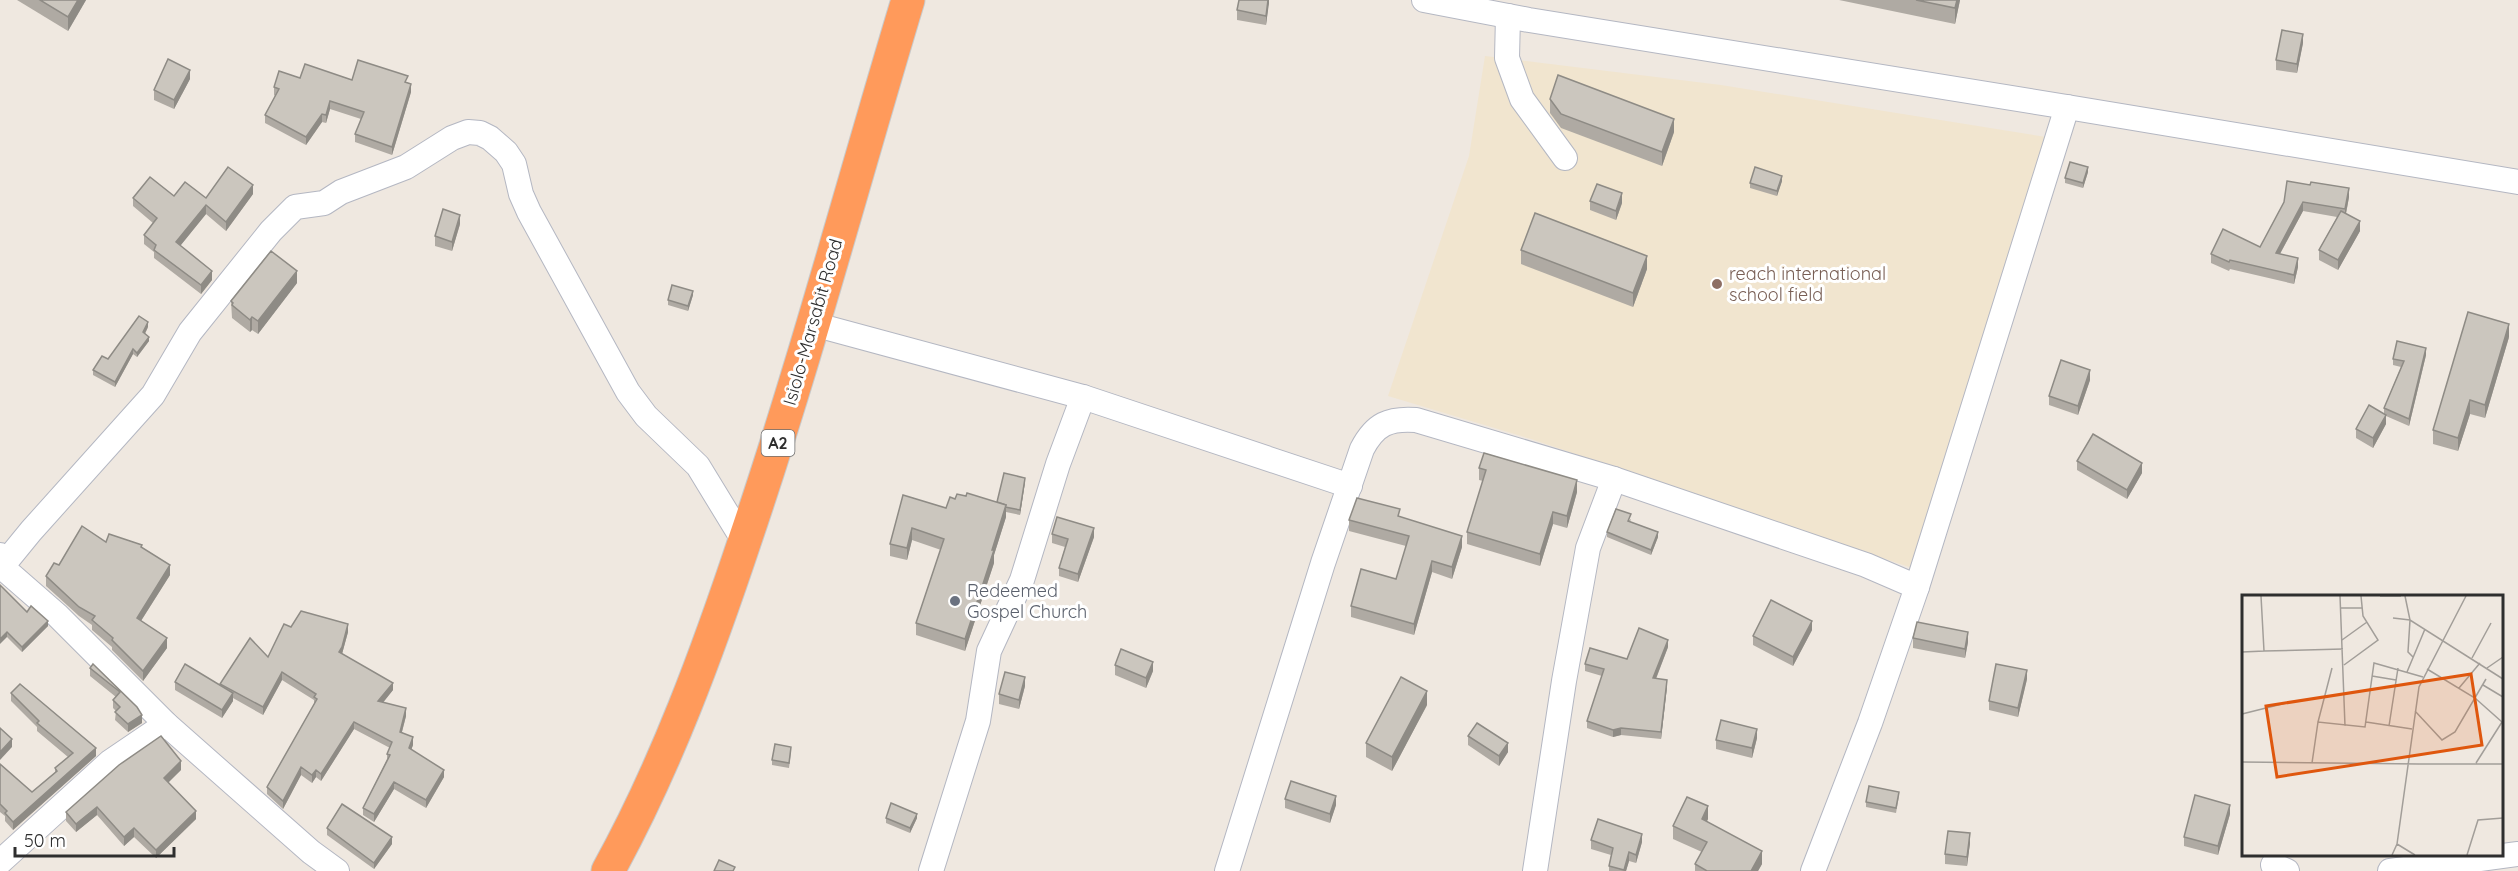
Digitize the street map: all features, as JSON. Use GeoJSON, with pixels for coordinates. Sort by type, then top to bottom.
{"type":"FeatureCollection","features":[{"type":"Feature","properties":{"kind":"highway"},"geometry":{"type":"LineString","coordinates":[[885,0],[890,60]]}},
{"type":"Feature","properties":{"kind":"highway","name":"Isiolo-Marsabit Road"},"geometry":{"type":"LineString","coordinates":[[608,871],[642,805],[675,728],[745,543],[813,324],[908,0]]}},
{"type":"Feature","properties":{"kind":"street"},"geometry":{"type":"LineString","coordinates":[[1424,0],[1508,16],[2518,182]]}},
{"type":"Feature","properties":{"kind":"street"},"geometry":{"type":"LineString","coordinates":[[1508,16],[1507,58],[1522,99],[1565,158]]}},
{"type":"Feature","properties":{"kind":"street"},"geometry":{"type":"LineString","coordinates":[[1813,871],[1870,723],[1917,587],[2067,107]]}},
{"type":"Feature","properties":{"kind":"street"},"geometry":{"type":"LineString","coordinates":[[337,871],[311,852],[166,724],[57,615],[1,564],[153,395],[190,332],[271,231],[295,207],[324,203],[341,192],[399,170],[452,138],[468,132],[480,133],[506,152],[513,164],[521,194],[529,212],[628,392],[646,416],[698,466],[745,543]]}},
{"type":"Feature","properties":{"kind":"street"},"geometry":{"type":"LineString","coordinates":[[813,324],[1083,397],[1350,486]]}},
{"type":"Feature","properties":{"kind":"street"},"geometry":{"type":"LineString","coordinates":[[931,871],[978,721],[989,651],[1022,580],[1058,464],[1083,397]]}},
{"type":"Feature","properties":{"kind":"street"},"geometry":{"type":"LineString","coordinates":[[1227,871],[1319,574],[1362,449],[1370,435],[1385,423],[1397,419],[1416,420],[1614,479],[1866,565],[1917,587]]}},
{"type":"Feature","properties":{"kind":"street"},"geometry":{"type":"LineString","coordinates":[[1535,871],[1564,681],[1588,548],[1614,479]]}},
{"type":"Feature","properties":{"kind":"street"},"geometry":{"type":"LineString","coordinates":[[0,862],[110,762],[166,724]]}},
{"type":"Feature","properties":{"kind":"street"},"geometry":{"type":"LineString","coordinates":[[2503,856],[2518,854]]}},
{"type":"Feature","properties":{"kind":"street"},"geometry":{"type":"LineString","coordinates":[[2390,871],[2503,856]]}},
{"type":"Feature","properties":{"kind":"shaded area","name":"reach international school field"},"geometry":{"type":"Polygon","coordinates":[[[1485,56],[1721,85],[2046,137],[1912,568],[1531,439],[1388,396],[1469,156],[1485,56]]]}},
{"type":"Feature","properties":{"kind":"building"},"geometry":{"type":"Polygon","coordinates":[[[40,0],[78,0],[68,17],[40,0]]]}},
{"type":"Feature","properties":{"kind":"building"},"geometry":{"type":"Polygon","coordinates":[[[1239,0],[1268,0],[1266,16],[1237,10],[1239,0]]]}},
{"type":"Feature","properties":{"kind":"building"},"geometry":{"type":"Polygon","coordinates":[[[1916,0],[1957,0],[1955,8],[1916,0]]]}},
{"type":"Feature","properties":{"kind":"building"},"geometry":{"type":"Polygon","coordinates":[[[2282,30],[2303,34],[2297,64],[2276,60],[2282,30]]]}},
{"type":"Feature","properties":{"kind":"building"},"geometry":{"type":"Polygon","coordinates":[[[168,59],[190,70],[174,100],[154,90],[168,59]]]}},
{"type":"Feature","properties":{"kind":"building"},"geometry":{"type":"Polygon","coordinates":[[[358,60],[408,76],[405,82],[411,84],[392,147],[355,134],[364,112],[330,101],[326,115],[322,114],[306,137],[265,115],[279,89],[274,87],[279,71],[300,78],[305,64],[352,80],[358,60]]]}},
{"type":"Feature","properties":{"kind":"building"},"geometry":{"type":"Polygon","coordinates":[[[1558,75],[1674,119],[1662,152],[1561,114],[1550,99],[1558,75]]]}},
{"type":"Feature","properties":{"kind":"building"},"geometry":{"type":"Polygon","coordinates":[[[2070,162],[2088,167],[2083,183],[2065,178],[2070,162]]]}},
{"type":"Feature","properties":{"kind":"building"},"geometry":{"type":"Polygon","coordinates":[[[228,167],[253,185],[226,222],[206,205],[176,242],[212,271],[201,285],[154,250],[156,245],[144,235],[157,218],[133,198],[150,177],[174,196],[185,182],[206,198],[228,167]]]}},
{"type":"Feature","properties":{"kind":"building"},"geometry":{"type":"Polygon","coordinates":[[[1755,167],[1782,176],[1777,191],[1750,183],[1755,167]]]}},
{"type":"Feature","properties":{"kind":"building"},"geometry":{"type":"Polygon","coordinates":[[[2287,181],[2349,188],[2345,209],[2303,202],[2276,253],[2298,258],[2294,275],[2230,260],[2229,262],[2211,254],[2223,229],[2260,247],[2284,202],[2287,181]]]}},
{"type":"Feature","properties":{"kind":"building"},"geometry":{"type":"Polygon","coordinates":[[[1597,184],[1622,193],[1616,211],[1590,201],[1597,184]]]}},
{"type":"Feature","properties":{"kind":"building"},"geometry":{"type":"Polygon","coordinates":[[[443,209],[460,215],[452,242],[435,236],[443,209]]]}},
{"type":"Feature","properties":{"kind":"building"},"geometry":{"type":"Polygon","coordinates":[[[2341,211],[2360,221],[2338,260],[2319,250],[2341,211]]]}},
{"type":"Feature","properties":{"kind":"building"},"geometry":{"type":"Polygon","coordinates":[[[1535,213],[1647,256],[1633,293],[1521,250],[1535,213]]]}},
{"type":"Feature","properties":{"kind":"building"},"geometry":{"type":"Polygon","coordinates":[[[271,251],[297,271],[258,321],[252,317],[250,320],[232,305],[231,301],[271,251]]]}},
{"type":"Feature","properties":{"kind":"building"},"geometry":{"type":"Polygon","coordinates":[[[672,285],[693,291],[688,306],[668,300],[672,285]]]}},
{"type":"Feature","properties":{"kind":"building"},"geometry":{"type":"Polygon","coordinates":[[[2468,312],[2509,324],[2485,405],[2470,400],[2458,438],[2433,430],[2468,312]]]}},
{"type":"Feature","properties":{"kind":"building"},"geometry":{"type":"Polygon","coordinates":[[[139,316],[148,322],[143,332],[149,337],[137,353],[133,349],[115,382],[93,370],[102,356],[108,359],[139,316]]]}},
{"type":"Feature","properties":{"kind":"building"},"geometry":{"type":"Polygon","coordinates":[[[2397,341],[2426,348],[2409,419],[2384,408],[2404,361],[2393,359],[2397,341]]]}},
{"type":"Feature","properties":{"kind":"building"},"geometry":{"type":"Polygon","coordinates":[[[2061,360],[2090,370],[2078,406],[2049,396],[2061,360]]]}},
{"type":"Feature","properties":{"kind":"building"},"geometry":{"type":"Polygon","coordinates":[[[2369,405],[2386,415],[2373,438],[2356,429],[2369,405]]]}},
{"type":"Feature","properties":{"kind":"building"},"geometry":{"type":"Polygon","coordinates":[[[2093,434],[2142,463],[2127,490],[2077,461],[2093,434]]]}},
{"type":"Feature","properties":{"kind":"building"},"geometry":{"type":"Polygon","coordinates":[[[1484,453],[1577,480],[1567,516],[1553,512],[1540,554],[1467,532],[1486,470],[1479,468],[1484,453]]]}},
{"type":"Feature","properties":{"kind":"building"},"geometry":{"type":"Polygon","coordinates":[[[1004,473],[1025,478],[1020,510],[1005,507],[1006,505],[997,502],[1004,473]]]}},
{"type":"Feature","properties":{"kind":"building"},"geometry":{"type":"Polygon","coordinates":[[[967,493],[1006,505],[965,639],[916,623],[944,539],[912,528],[907,548],[890,544],[903,495],[946,508],[950,497],[955,499],[957,494],[966,496],[967,493]]]}},
{"type":"Feature","properties":{"kind":"building"},"geometry":{"type":"Polygon","coordinates":[[[1357,498],[1400,509],[1398,516],[1462,536],[1452,567],[1432,561],[1414,624],[1351,606],[1361,569],[1396,579],[1409,536],[1349,520],[1357,498]]]}},
{"type":"Feature","properties":{"kind":"building"},"geometry":{"type":"Polygon","coordinates":[[[1616,509],[1631,514],[1628,521],[1658,532],[1651,550],[1607,532],[1616,509]]]}},
{"type":"Feature","properties":{"kind":"building"},"geometry":{"type":"Polygon","coordinates":[[[1057,517],[1094,528],[1078,574],[1059,568],[1068,539],[1052,534],[1057,517]]]}},
{"type":"Feature","properties":{"kind":"building"},"geometry":{"type":"Polygon","coordinates":[[[82,526],[106,542],[109,534],[142,545],[141,547],[170,565],[137,618],[167,638],[143,671],[112,640],[113,638],[92,620],[95,616],[79,607],[46,576],[54,563],[59,565],[82,526]]]}},
{"type":"Feature","properties":{"kind":"building"},"geometry":{"type":"Polygon","coordinates":[[[0,585],[27,612],[31,606],[48,621],[22,647],[7,632],[0,639],[0,585]]]}},
{"type":"Feature","properties":{"kind":"building"},"geometry":{"type":"Polygon","coordinates":[[[1771,600],[1812,621],[1793,657],[1753,636],[1771,600]]]}},
{"type":"Feature","properties":{"kind":"building"},"geometry":{"type":"Polygon","coordinates":[[[301,611],[348,624],[339,652],[393,683],[378,701],[406,708],[400,732],[413,737],[409,748],[444,770],[426,800],[394,782],[374,814],[363,808],[390,755],[387,754],[392,742],[354,722],[321,774],[316,770],[312,775],[301,767],[283,801],[267,787],[317,699],[314,697],[316,694],[282,672],[263,707],[220,684],[250,638],[268,657],[284,624],[291,627],[301,611]]]}},
{"type":"Feature","properties":{"kind":"building"},"geometry":{"type":"Polygon","coordinates":[[[1917,622],[1968,632],[1965,649],[1913,638],[1917,622]]]}},
{"type":"Feature","properties":{"kind":"building"},"geometry":{"type":"Polygon","coordinates":[[[1639,628],[1668,640],[1653,678],[1667,680],[1661,732],[1621,728],[1613,730],[1587,721],[1604,669],[1585,664],[1590,648],[1627,659],[1639,628]]]}},
{"type":"Feature","properties":{"kind":"building"},"geometry":{"type":"Polygon","coordinates":[[[1121,649],[1153,662],[1146,678],[1115,665],[1121,649]]]}},
{"type":"Feature","properties":{"kind":"building"},"geometry":{"type":"Polygon","coordinates":[[[93,664],[137,707],[142,715],[128,724],[115,712],[120,707],[113,700],[120,692],[90,668],[93,664]]]}},
{"type":"Feature","properties":{"kind":"building"},"geometry":{"type":"Polygon","coordinates":[[[185,664],[233,693],[222,710],[175,682],[185,664]]]}},
{"type":"Feature","properties":{"kind":"building"},"geometry":{"type":"Polygon","coordinates":[[[1996,664],[2027,670],[2018,708],[1989,701],[1996,664]]]}},
{"type":"Feature","properties":{"kind":"building"},"geometry":{"type":"Polygon","coordinates":[[[1005,672],[1025,677],[1019,700],[999,694],[1005,672]]]}},
{"type":"Feature","properties":{"kind":"building"},"geometry":{"type":"Polygon","coordinates":[[[1401,677],[1427,691],[1392,757],[1366,743],[1401,677]]]}},
{"type":"Feature","properties":{"kind":"building"},"geometry":{"type":"Polygon","coordinates":[[[20,684],[96,748],[13,822],[0,804],[0,764],[32,792],[57,771],[55,768],[73,753],[37,723],[39,721],[11,693],[20,684]]]}},
{"type":"Feature","properties":{"kind":"building"},"geometry":{"type":"Polygon","coordinates":[[[1721,720],[1757,729],[1752,748],[1716,740],[1721,720]]]}},
{"type":"Feature","properties":{"kind":"building"},"geometry":{"type":"Polygon","coordinates":[[[1477,723],[1508,743],[1499,756],[1468,736],[1477,723]]]}},
{"type":"Feature","properties":{"kind":"building"},"geometry":{"type":"Polygon","coordinates":[[[0,728],[12,739],[0,752],[0,728]]]}},
{"type":"Feature","properties":{"kind":"building"},"geometry":{"type":"Polygon","coordinates":[[[161,736],[181,761],[164,778],[196,811],[156,850],[134,828],[124,837],[97,807],[76,824],[66,812],[119,765],[161,736]]]}},
{"type":"Feature","properties":{"kind":"building"},"geometry":{"type":"Polygon","coordinates":[[[775,744],[791,747],[789,763],[772,760],[775,744]]]}},
{"type":"Feature","properties":{"kind":"building"},"geometry":{"type":"Polygon","coordinates":[[[1291,781],[1336,796],[1330,814],[1285,799],[1291,781]]]}},
{"type":"Feature","properties":{"kind":"building"},"geometry":{"type":"Polygon","coordinates":[[[1869,786],[1899,792],[1896,808],[1866,802],[1869,786]]]}},
{"type":"Feature","properties":{"kind":"building"},"geometry":{"type":"Polygon","coordinates":[[[2195,795],[2230,805],[2218,846],[2184,837],[2195,795]]]}},
{"type":"Feature","properties":{"kind":"building"},"geometry":{"type":"Polygon","coordinates":[[[1687,797],[1708,806],[1702,819],[1762,851],[1751,871],[1707,871],[1695,864],[1707,842],[1673,826],[1687,797]]]}},
{"type":"Feature","properties":{"kind":"building"},"geometry":{"type":"Polygon","coordinates":[[[891,803],[917,814],[910,828],[886,818],[891,803]]]}},
{"type":"Feature","properties":{"kind":"building"},"geometry":{"type":"Polygon","coordinates":[[[342,804],[392,837],[374,863],[327,828],[342,804]]]}},
{"type":"Feature","properties":{"kind":"building"},"geometry":{"type":"Polygon","coordinates":[[[1598,819],[1642,834],[1636,855],[1629,852],[1624,870],[1609,866],[1613,848],[1591,840],[1598,819]]]}},
{"type":"Feature","properties":{"kind":"building"},"geometry":{"type":"Polygon","coordinates":[[[1948,831],[1970,833],[1967,857],[1945,854],[1948,831]]]}},
{"type":"Feature","properties":{"kind":"building"},"geometry":{"type":"Polygon","coordinates":[[[719,860],[735,867],[733,871],[714,871],[719,860]]]}},
{"type":"Feature","properties":{"kind":"place","name":"reach international school field"},"geometry":{"type":"Point","coordinates":[1717,284]}},
{"type":"Feature","properties":{"kind":"place","name":"Redeemed Gospel Church"},"geometry":{"type":"Point","coordinates":[955,601]}}]}
